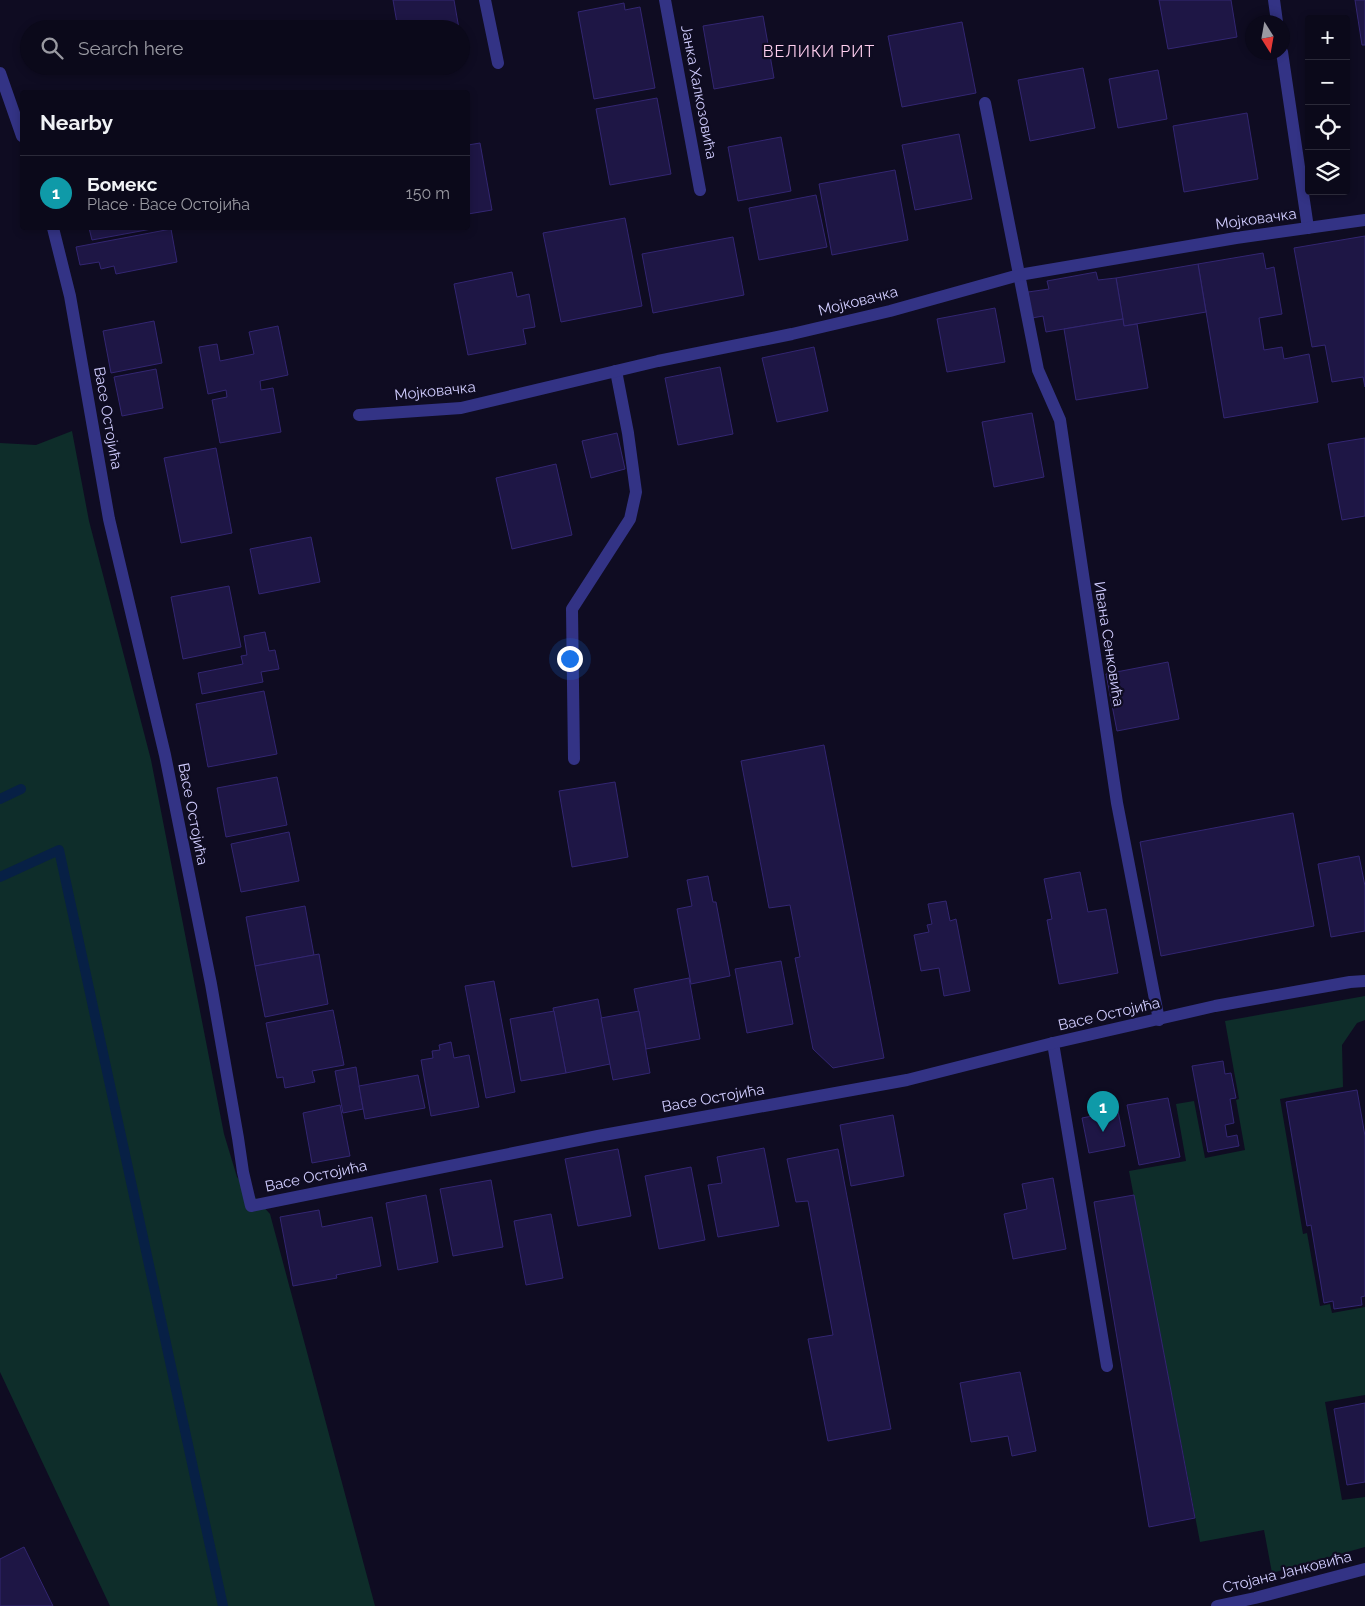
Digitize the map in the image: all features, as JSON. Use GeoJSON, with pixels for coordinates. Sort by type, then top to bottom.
{"type":"FeatureCollection","features":[{"type":"Feature","properties":{"kind":"street"},"geometry":{"type":"LineString","coordinates":[[485,0],[498,63]]}},
{"type":"Feature","properties":{"kind":"street","name":"Јанка Халкозовића"},"geometry":{"type":"LineString","coordinates":[[665,0],[700,190]]}},
{"type":"Feature","properties":{"kind":"street"},"geometry":{"type":"LineString","coordinates":[[1274,0],[1276,15]]}},
{"type":"Feature","properties":{"kind":"street"},"geometry":{"type":"LineString","coordinates":[[1283,60],[1308,228]]}},
{"type":"Feature","properties":{"kind":"street"},"geometry":{"type":"LineString","coordinates":[[0,73],[20,130]]}},
{"type":"Feature","properties":{"kind":"street","name":"Ивана Сенковића"},"geometry":{"type":"LineString","coordinates":[[985,103],[1038,370],[1060,420],[1117,803],[1159,1020]]}},
{"type":"Feature","properties":{"kind":"street","name":"Мојковачка"},"geometry":{"type":"LineString","coordinates":[[359,415],[462,408],[658,361],[792,334],[1019,275],[1236,238],[1365,220]]}},
{"type":"Feature","properties":{"kind":"street","name":"Васе Остојића"},"geometry":{"type":"LineString","coordinates":[[54,230],[70,296],[109,519],[167,765],[251,1206],[598,1136],[907,1080],[1215,1006],[1365,981]]}},
{"type":"Feature","properties":{"kind":"street"},"geometry":{"type":"LineString","coordinates":[[574,759],[572,609],[630,519],[636,492],[628,433],[616,371]]}},
{"type":"Feature","properties":{"kind":"street"},"geometry":{"type":"LineString","coordinates":[[1053,1044],[1107,1366]]}},
{"type":"Feature","properties":{"kind":"street","name":"Стојана Јанковића"},"geometry":{"type":"LineString","coordinates":[[1217,1606],[1365,1569]]}},
{"type":"Feature","properties":{"kind":"green space"},"geometry":{"type":"Polygon","coordinates":[[[72,431],[89,521],[151,760],[224,1134],[237,1177],[270,1214],[375,1606],[110,1606],[0,1372],[0,443],[36,445],[72,431]]]}},
{"type":"Feature","properties":{"kind":"green space"},"geometry":{"type":"Polygon","coordinates":[[[1365,996],[1365,1020],[1357,1023],[1342,1045],[1343,1087],[1280,1099],[1303,1234],[1307,1233],[1320,1306],[1330,1304],[1332,1313],[1365,1307],[1365,1395],[1325,1402],[1342,1500],[1365,1497],[1365,1547],[1272,1573],[1264,1530],[1200,1542],[1129,1171],[1186,1161],[1176,1104],[1194,1101],[1205,1158],[1245,1150],[1236,1100],[1239,1099],[1225,1021],[1365,996]]]}},
{"type":"Feature","properties":{"kind":"building"},"geometry":{"type":"Polygon","coordinates":[[[393,0],[454,0],[457,20],[396,20],[393,0]]]}},
{"type":"Feature","properties":{"kind":"building"},"geometry":{"type":"Polygon","coordinates":[[[1159,0],[1231,0],[1237,37],[1168,49],[1159,0]]]}},
{"type":"Feature","properties":{"kind":"building"},"geometry":{"type":"Polygon","coordinates":[[[1355,0],[1365,0],[1365,45],[1362,45],[1355,0]]]}},
{"type":"Feature","properties":{"kind":"building"},"geometry":{"type":"Polygon","coordinates":[[[624,3],[625,10],[640,7],[655,88],[594,99],[578,12],[624,3]]]}},
{"type":"Feature","properties":{"kind":"building"},"geometry":{"type":"Polygon","coordinates":[[[763,16],[774,78],[714,89],[703,26],[763,16]]]}},
{"type":"Feature","properties":{"kind":"building"},"geometry":{"type":"Polygon","coordinates":[[[962,22],[976,93],[902,107],[888,36],[962,22]]]}},
{"type":"Feature","properties":{"kind":"building"},"geometry":{"type":"Polygon","coordinates":[[[1083,68],[1095,128],[1030,141],[1018,80],[1083,68]]]}},
{"type":"Feature","properties":{"kind":"building"},"geometry":{"type":"Polygon","coordinates":[[[1158,70],[1167,119],[1118,128],[1109,79],[1158,70]]]}},
{"type":"Feature","properties":{"kind":"building"},"geometry":{"type":"Polygon","coordinates":[[[657,98],[671,174],[610,185],[596,109],[657,98]]]}},
{"type":"Feature","properties":{"kind":"building"},"geometry":{"type":"Polygon","coordinates":[[[1247,113],[1258,179],[1184,192],[1173,126],[1247,113]]]}},
{"type":"Feature","properties":{"kind":"building"},"geometry":{"type":"Polygon","coordinates":[[[959,134],[972,199],[915,210],[902,145],[959,134]]]}},
{"type":"Feature","properties":{"kind":"building"},"geometry":{"type":"Polygon","coordinates":[[[781,137],[791,191],[738,201],[728,147],[781,137]]]}},
{"type":"Feature","properties":{"kind":"building"},"geometry":{"type":"Polygon","coordinates":[[[480,143],[492,210],[470,214],[470,145],[480,143]]]}},
{"type":"Feature","properties":{"kind":"building"},"geometry":{"type":"Polygon","coordinates":[[[895,170],[908,240],[832,255],[819,184],[895,170]]]}},
{"type":"Feature","properties":{"kind":"building"},"geometry":{"type":"Polygon","coordinates":[[[816,195],[827,247],[759,260],[749,208],[816,195]]]}},
{"type":"Feature","properties":{"kind":"building"},"geometry":{"type":"Polygon","coordinates":[[[625,218],[642,306],[561,322],[543,233],[625,218]]]}},
{"type":"Feature","properties":{"kind":"building"},"geometry":{"type":"Polygon","coordinates":[[[90,230],[146,230],[92,240],[90,230]]]}},
{"type":"Feature","properties":{"kind":"building"},"geometry":{"type":"Polygon","coordinates":[[[171,230],[177,262],[116,274],[114,266],[101,269],[99,262],[80,265],[76,247],[171,230]]]}},
{"type":"Feature","properties":{"kind":"building"},"geometry":{"type":"Polygon","coordinates":[[[1365,236],[1365,387],[1363,377],[1332,382],[1325,345],[1312,347],[1294,248],[1365,236]]]}},
{"type":"Feature","properties":{"kind":"building"},"geometry":{"type":"Polygon","coordinates":[[[733,237],[744,295],[653,313],[642,254],[733,237]]]}},
{"type":"Feature","properties":{"kind":"building"},"geometry":{"type":"Polygon","coordinates":[[[1263,253],[1266,269],[1274,267],[1282,314],[1259,318],[1264,350],[1282,347],[1284,359],[1309,354],[1318,402],[1224,418],[1198,264],[1263,253]]]}},
{"type":"Feature","properties":{"kind":"building"},"geometry":{"type":"Polygon","coordinates":[[[1198,264],[1206,312],[1124,326],[1116,278],[1198,264]]]}},
{"type":"Feature","properties":{"kind":"building"},"geometry":{"type":"Polygon","coordinates":[[[512,272],[517,297],[529,294],[535,327],[523,329],[526,344],[468,355],[454,284],[512,272]]]}},
{"type":"Feature","properties":{"kind":"building"},"geometry":{"type":"Polygon","coordinates":[[[1096,272],[1098,280],[1116,278],[1123,319],[1046,332],[1043,316],[1032,318],[1028,292],[1049,289],[1047,281],[1096,272]]]}},
{"type":"Feature","properties":{"kind":"building"},"geometry":{"type":"Polygon","coordinates":[[[995,308],[1005,362],[947,372],[937,319],[995,308]]]}},
{"type":"Feature","properties":{"kind":"building"},"geometry":{"type":"Polygon","coordinates":[[[1123,319],[1124,326],[1137,324],[1148,388],[1076,400],[1064,329],[1123,319]]]}},
{"type":"Feature","properties":{"kind":"building"},"geometry":{"type":"Polygon","coordinates":[[[154,321],[162,363],[111,373],[103,331],[154,321]]]}},
{"type":"Feature","properties":{"kind":"building"},"geometry":{"type":"Polygon","coordinates":[[[278,326],[288,375],[260,381],[261,390],[273,388],[281,432],[220,443],[212,400],[227,397],[226,390],[208,394],[199,347],[217,344],[220,361],[254,354],[249,332],[278,326]]]}},
{"type":"Feature","properties":{"kind":"building"},"geometry":{"type":"Polygon","coordinates":[[[814,347],[828,411],[777,422],[762,358],[814,347]]]}},
{"type":"Feature","properties":{"kind":"building"},"geometry":{"type":"Polygon","coordinates":[[[720,367],[733,434],[678,445],[665,378],[720,367]]]}},
{"type":"Feature","properties":{"kind":"building"},"geometry":{"type":"Polygon","coordinates":[[[156,369],[163,408],[122,416],[114,377],[156,369]]]}},
{"type":"Feature","properties":{"kind":"building"},"geometry":{"type":"Polygon","coordinates":[[[1032,413],[1044,477],[994,487],[982,422],[1032,413]]]}},
{"type":"Feature","properties":{"kind":"building"},"geometry":{"type":"Polygon","coordinates":[[[617,433],[625,469],[591,478],[582,441],[617,433]]]}},
{"type":"Feature","properties":{"kind":"building"},"geometry":{"type":"Polygon","coordinates":[[[1365,438],[1365,516],[1342,520],[1328,444],[1365,438]]]}},
{"type":"Feature","properties":{"kind":"building"},"geometry":{"type":"Polygon","coordinates":[[[216,448],[232,533],[181,543],[164,458],[216,448]]]}},
{"type":"Feature","properties":{"kind":"building"},"geometry":{"type":"Polygon","coordinates":[[[556,464],[572,535],[512,549],[496,478],[556,464]]]}},
{"type":"Feature","properties":{"kind":"building"},"geometry":{"type":"Polygon","coordinates":[[[311,537],[320,582],[259,594],[250,549],[311,537]]]}},
{"type":"Feature","properties":{"kind":"building"},"geometry":{"type":"Polygon","coordinates":[[[229,586],[241,647],[183,659],[171,597],[229,586]]]}},
{"type":"Feature","properties":{"kind":"building"},"geometry":{"type":"Polygon","coordinates":[[[265,632],[269,651],[275,650],[279,669],[261,672],[263,682],[202,694],[198,673],[243,664],[241,656],[247,655],[244,636],[265,632]]]}},
{"type":"Feature","properties":{"kind":"building"},"geometry":{"type":"Polygon","coordinates":[[[1168,662],[1179,719],[1117,731],[1106,674],[1168,662]]]}},
{"type":"Feature","properties":{"kind":"building"},"geometry":{"type":"Polygon","coordinates":[[[264,691],[277,754],[208,767],[196,704],[264,691]]]}},
{"type":"Feature","properties":{"kind":"building"},"geometry":{"type":"Polygon","coordinates":[[[824,745],[884,1058],[833,1068],[813,1049],[795,958],[800,957],[790,905],[769,908],[741,761],[824,745]]]}},
{"type":"Feature","properties":{"kind":"building"},"geometry":{"type":"Polygon","coordinates":[[[277,777],[287,825],[226,837],[217,788],[277,777]]]}},
{"type":"Feature","properties":{"kind":"building"},"geometry":{"type":"Polygon","coordinates":[[[615,782],[628,857],[572,867],[559,791],[615,782]]]}},
{"type":"Feature","properties":{"kind":"building"},"geometry":{"type":"Polygon","coordinates":[[[1293,813],[1314,926],[1161,956],[1140,842],[1293,813]]]}},
{"type":"Feature","properties":{"kind":"building"},"geometry":{"type":"Polygon","coordinates":[[[289,832],[299,881],[241,892],[231,844],[289,832]]]}},
{"type":"Feature","properties":{"kind":"building"},"geometry":{"type":"Polygon","coordinates":[[[1359,856],[1365,886],[1365,931],[1331,937],[1318,864],[1359,856]]]}},
{"type":"Feature","properties":{"kind":"building"},"geometry":{"type":"Polygon","coordinates":[[[1080,872],[1088,912],[1106,909],[1118,973],[1059,984],[1047,920],[1052,919],[1044,879],[1080,872]]]}},
{"type":"Feature","properties":{"kind":"building"},"geometry":{"type":"Polygon","coordinates":[[[708,876],[713,902],[716,902],[730,976],[691,984],[677,909],[692,906],[687,880],[708,876]]]}},
{"type":"Feature","properties":{"kind":"building"},"geometry":{"type":"Polygon","coordinates":[[[946,901],[950,921],[956,919],[970,991],[944,996],[939,968],[921,971],[914,935],[929,932],[927,925],[932,924],[928,904],[946,901]]]}},
{"type":"Feature","properties":{"kind":"building"},"geometry":{"type":"Polygon","coordinates":[[[305,906],[314,955],[255,966],[246,917],[305,906]]]}},
{"type":"Feature","properties":{"kind":"building"},"geometry":{"type":"Polygon","coordinates":[[[319,954],[328,1004],[265,1017],[255,966],[319,954]]]}},
{"type":"Feature","properties":{"kind":"building"},"geometry":{"type":"Polygon","coordinates":[[[781,961],[793,1024],[747,1033],[735,969],[781,961]]]}},
{"type":"Feature","properties":{"kind":"building"},"geometry":{"type":"Polygon","coordinates":[[[689,978],[700,1039],[646,1049],[634,989],[689,978]]]}},
{"type":"Feature","properties":{"kind":"building"},"geometry":{"type":"Polygon","coordinates":[[[494,981],[515,1092],[486,1098],[465,986],[494,981]]]}},
{"type":"Feature","properties":{"kind":"building"},"geometry":{"type":"Polygon","coordinates":[[[598,999],[610,1064],[566,1073],[553,1008],[598,999]]]}},
{"type":"Feature","properties":{"kind":"building"},"geometry":{"type":"Polygon","coordinates":[[[333,1010],[344,1065],[312,1071],[315,1082],[285,1088],[283,1077],[277,1078],[266,1023],[333,1010]]]}},
{"type":"Feature","properties":{"kind":"building"},"geometry":{"type":"Polygon","coordinates":[[[554,1011],[566,1073],[521,1081],[510,1019],[554,1011]]]}},
{"type":"Feature","properties":{"kind":"building"},"geometry":{"type":"Polygon","coordinates":[[[639,1011],[650,1073],[613,1080],[601,1018],[639,1011]]]}},
{"type":"Feature","properties":{"kind":"building"},"geometry":{"type":"Polygon","coordinates":[[[451,1042],[454,1058],[469,1055],[479,1107],[431,1116],[421,1060],[433,1058],[432,1051],[440,1050],[439,1045],[451,1042]]]}},
{"type":"Feature","properties":{"kind":"building"},"geometry":{"type":"Polygon","coordinates":[[[1223,1061],[1225,1074],[1231,1073],[1236,1098],[1230,1099],[1234,1123],[1225,1125],[1227,1137],[1237,1135],[1239,1146],[1208,1152],[1192,1066],[1223,1061]]]}},
{"type":"Feature","properties":{"kind":"building"},"geometry":{"type":"Polygon","coordinates":[[[356,1067],[363,1109],[343,1113],[335,1071],[356,1067]]]}},
{"type":"Feature","properties":{"kind":"building"},"geometry":{"type":"Polygon","coordinates":[[[418,1075],[425,1108],[365,1119],[359,1086],[418,1075]]]}},
{"type":"Feature","properties":{"kind":"building"},"geometry":{"type":"Polygon","coordinates":[[[1357,1090],[1365,1136],[1365,1296],[1361,1297],[1362,1305],[1334,1309],[1333,1301],[1324,1303],[1311,1225],[1307,1226],[1286,1102],[1357,1090]]]}},
{"type":"Feature","properties":{"kind":"building"},"geometry":{"type":"Polygon","coordinates":[[[1168,1098],[1180,1157],[1139,1165],[1127,1105],[1168,1098]]]}},
{"type":"Feature","properties":{"kind":"building"},"geometry":{"type":"Polygon","coordinates":[[[340,1105],[350,1156],[312,1163],[303,1113],[340,1105]]]}},
{"type":"Feature","properties":{"kind":"building"},"geometry":{"type":"Polygon","coordinates":[[[1118,1111],[1125,1146],[1089,1153],[1082,1118],[1118,1111]]]}},
{"type":"Feature","properties":{"kind":"building"},"geometry":{"type":"Polygon","coordinates":[[[893,1115],[904,1176],[851,1186],[840,1125],[893,1115]]]}},
{"type":"Feature","properties":{"kind":"building"},"geometry":{"type":"Polygon","coordinates":[[[764,1148],[779,1226],[718,1237],[708,1185],[722,1183],[717,1157],[764,1148]]]}},
{"type":"Feature","properties":{"kind":"building"},"geometry":{"type":"Polygon","coordinates":[[[618,1149],[631,1216],[578,1226],[565,1159],[618,1149]]]}},
{"type":"Feature","properties":{"kind":"building"},"geometry":{"type":"Polygon","coordinates":[[[838,1149],[891,1429],[828,1441],[808,1339],[833,1335],[808,1201],[796,1202],[787,1159],[838,1149]]]}},
{"type":"Feature","properties":{"kind":"building"},"geometry":{"type":"Polygon","coordinates":[[[691,1167],[705,1240],[659,1249],[645,1176],[691,1167]]]}},
{"type":"Feature","properties":{"kind":"building"},"geometry":{"type":"Polygon","coordinates":[[[1053,1178],[1066,1249],[1013,1259],[1004,1214],[1027,1209],[1022,1184],[1053,1178]]]}},
{"type":"Feature","properties":{"kind":"building"},"geometry":{"type":"Polygon","coordinates":[[[491,1180],[503,1247],[453,1256],[440,1189],[491,1180]]]}},
{"type":"Feature","properties":{"kind":"building"},"geometry":{"type":"Polygon","coordinates":[[[426,1195],[438,1262],[398,1270],[386,1203],[426,1195]]]}},
{"type":"Feature","properties":{"kind":"building"},"geometry":{"type":"Polygon","coordinates":[[[1134,1195],[1195,1518],[1149,1527],[1094,1202],[1134,1195]]]}},
{"type":"Feature","properties":{"kind":"building"},"geometry":{"type":"Polygon","coordinates":[[[319,1210],[322,1227],[372,1217],[381,1266],[336,1275],[337,1278],[293,1286],[280,1217],[319,1210]]]}},
{"type":"Feature","properties":{"kind":"building"},"geometry":{"type":"Polygon","coordinates":[[[551,1214],[563,1278],[526,1285],[514,1221],[551,1214]]]}},
{"type":"Feature","properties":{"kind":"building"},"geometry":{"type":"Polygon","coordinates":[[[1020,1372],[1036,1451],[1012,1456],[1008,1436],[971,1442],[960,1383],[1020,1372]]]}},
{"type":"Feature","properties":{"kind":"building"},"geometry":{"type":"Polygon","coordinates":[[[1365,1403],[1365,1482],[1347,1485],[1334,1409],[1365,1403]]]}},
{"type":"Feature","properties":{"kind":"building"},"geometry":{"type":"Polygon","coordinates":[[[24,1547],[53,1606],[0,1606],[0,1559],[24,1547]]]}},
{"type":"Feature","properties":{"kind":"waterway"},"geometry":{"type":"LineString","coordinates":[[0,799],[21,789]]}},
{"type":"Feature","properties":{"kind":"waterway"},"geometry":{"type":"LineString","coordinates":[[0,877],[59,850],[223,1606]]}},
{"type":"Feature","properties":{"kind":"place","name":"Бомекс"},"geometry":{"type":"Point","coordinates":[1103,1132]}},
{"type":"Feature","properties":{"kind":"district","name":"ВЕЛИКИ РИТ"},"geometry":{"type":"Point","coordinates":[819,51]}}]}
